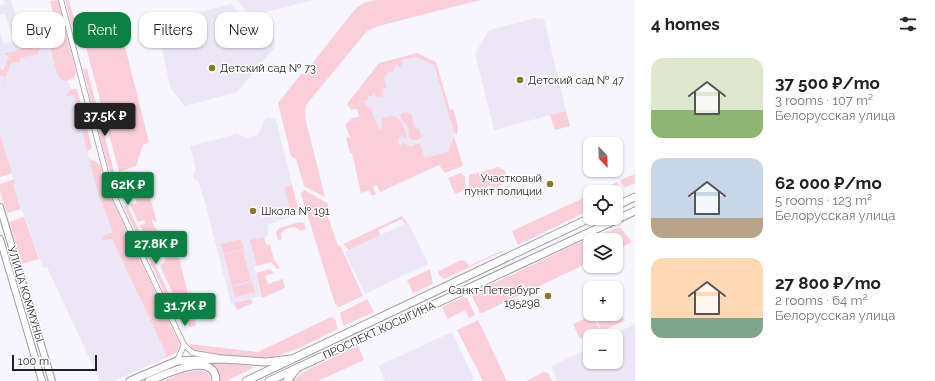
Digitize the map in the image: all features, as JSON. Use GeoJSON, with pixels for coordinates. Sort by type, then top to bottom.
{"type":"FeatureCollection","features":[{"type":"Feature","properties":{"kind":"main road"},"geometry":{"type":"LineString","coordinates":[[623,203],[635,197]]}},
{"type":"Feature","properties":{"kind":"main road","name":"ПРОСПЕКТ КОСЫГИНА"},"geometry":{"type":"LineString","coordinates":[[269,381],[635,211]]}},
{"type":"Feature","properties":{"kind":"main road","name":"ПРОСПЕКТ КОСЫГИНА"},"geometry":{"type":"LineString","coordinates":[[246,381],[583,221]]}},
{"type":"Feature","properties":{"kind":"main road","name":"ПРОСПЕКТ КОСЫГИНА"},"geometry":{"type":"LineString","coordinates":[[130,381],[177,360],[223,359],[266,362],[292,359]]}},
{"type":"Feature","properties":{"kind":"main road"},"geometry":{"type":"LineString","coordinates":[[149,381],[180,368],[201,366],[212,369],[215,374],[216,381]]}},
{"type":"Feature","properties":{"kind":"main road","name":"ПРОСПЕКТ КОСЫГИНА"},"geometry":{"type":"LineString","coordinates":[[287,381],[297,368]]}},
{"type":"Feature","properties":{"kind":"street"},"geometry":{"type":"LineString","coordinates":[[61,0],[107,177],[118,204],[184,345],[193,353],[223,359]]}},
{"type":"Feature","properties":{"kind":"street","name":"УЛИЦА КОММУНЫ"},"geometry":{"type":"LineString","coordinates":[[0,207],[52,381]]}},
{"type":"Feature","properties":{"kind":"street","name":"УЛИЦА КОММУНЫ"},"geometry":{"type":"LineString","coordinates":[[0,239],[42,381]]}},
{"type":"Feature","properties":{"kind":"street"},"geometry":{"type":"LineString","coordinates":[[177,360],[184,345]]}},
{"type":"Feature","properties":{"kind":"shaded area"},"geometry":{"type":"Polygon","coordinates":[[[4,0],[11,0],[15,12],[12,12],[12,35],[5,14],[0,15],[0,5],[5,4],[4,0]]]}},
{"type":"Feature","properties":{"kind":"shaded area"},"geometry":{"type":"Polygon","coordinates":[[[58,0],[61,12],[53,12],[50,1],[58,0]]]}},
{"type":"Feature","properties":{"kind":"shaded area"},"geometry":{"type":"Polygon","coordinates":[[[65,0],[69,0],[73,15],[72,27],[65,0]]]}},
{"type":"Feature","properties":{"kind":"shaded area"},"geometry":{"type":"Polygon","coordinates":[[[237,0],[313,0],[266,12],[247,12],[237,0]]]}},
{"type":"Feature","properties":{"kind":"shaded area"},"geometry":{"type":"Polygon","coordinates":[[[375,0],[480,0],[379,26],[367,31],[306,105],[305,118],[325,197],[304,186],[296,159],[291,156],[278,103],[301,74],[304,74],[356,8],[364,3],[375,0]]]}},
{"type":"Feature","properties":{"kind":"shaded area","name":"Детский сад № 73"},"geometry":{"type":"Polygon","coordinates":[[[231,4],[238,12],[215,12],[215,48],[273,48],[273,39],[275,40],[275,47],[237,92],[185,106],[171,89],[161,48],[207,48],[207,12],[200,12],[231,4]]]}},
{"type":"Feature","properties":{"kind":"shaded area","name":"Детский сад № 47"},"geometry":{"type":"Polygon","coordinates":[[[536,18],[544,19],[566,111],[494,130],[475,54],[489,30],[536,18]]]}},
{"type":"Feature","properties":{"kind":"shaded area"},"geometry":{"type":"Polygon","coordinates":[[[65,28],[76,72],[74,78],[65,82],[57,73],[51,48],[65,48],[65,28]]]}},
{"type":"Feature","properties":{"kind":"shaded area"},"geometry":{"type":"Polygon","coordinates":[[[0,33],[4,44],[12,42],[12,48],[22,48],[4,55],[9,57],[2,70],[0,69],[0,33]]]}},
{"type":"Feature","properties":{"kind":"shaded area"},"geometry":{"type":"Polygon","coordinates":[[[23,48],[43,48],[40,49],[38,54],[20,58],[20,62],[11,63],[0,92],[5,77],[0,75],[0,69],[3,70],[9,57],[4,54],[23,48]]]}},
{"type":"Feature","properties":{"kind":"shaded area"},"geometry":{"type":"Polygon","coordinates":[[[52,48],[60,78],[65,82],[68,82],[71,89],[66,97],[74,95],[95,184],[114,233],[102,237],[103,240],[112,239],[166,355],[165,358],[114,381],[100,381],[47,267],[43,268],[13,185],[15,184],[0,135],[0,75],[6,77],[11,63],[19,62],[20,58],[38,54],[40,49],[52,48]]]}},
{"type":"Feature","properties":{"kind":"shaded area"},"geometry":{"type":"Polygon","coordinates":[[[86,48],[125,48],[149,142],[143,145],[136,166],[119,172],[86,48]]]}},
{"type":"Feature","properties":{"kind":"shaded area"},"geometry":{"type":"Polygon","coordinates":[[[417,53],[436,62],[450,110],[453,109],[458,126],[457,135],[454,132],[434,65],[415,57],[402,60],[400,68],[396,64],[393,72],[389,72],[384,77],[387,87],[382,89],[383,94],[380,97],[375,96],[374,93],[371,97],[369,95],[367,101],[364,100],[366,106],[372,109],[373,116],[380,130],[382,128],[382,119],[392,116],[399,119],[404,127],[406,137],[405,138],[402,135],[397,140],[400,145],[403,143],[411,147],[419,143],[425,158],[448,152],[454,136],[463,166],[445,173],[439,165],[380,192],[377,185],[373,187],[376,194],[372,196],[369,190],[361,193],[352,153],[350,153],[346,138],[350,137],[345,125],[352,118],[359,117],[357,109],[351,110],[347,104],[379,63],[417,53]]]}},
{"type":"Feature","properties":{"kind":"shaded area"},"geometry":{"type":"Polygon","coordinates":[[[415,57],[434,65],[454,132],[452,155],[377,167],[359,93],[380,66],[415,57]]]}},
{"type":"Feature","properties":{"kind":"shaded area"},"geometry":{"type":"Polygon","coordinates":[[[83,69],[87,69],[114,172],[111,173],[107,164],[83,69]]]}},
{"type":"Feature","properties":{"kind":"shaded area"},"geometry":{"type":"Polygon","coordinates":[[[71,89],[77,89],[92,148],[87,152],[74,95],[65,97],[71,89]]]}},
{"type":"Feature","properties":{"kind":"shaded area"},"geometry":{"type":"Polygon","coordinates":[[[566,111],[570,126],[555,130],[550,115],[566,111]]]}},
{"type":"Feature","properties":{"kind":"shaded area"},"geometry":{"type":"Polygon","coordinates":[[[405,112],[411,114],[415,128],[419,129],[422,137],[418,140],[412,140],[409,137],[408,127],[402,120],[400,114],[405,112]]]}},
{"type":"Feature","properties":{"kind":"shaded area","name":"Школа № 191"},"geometry":{"type":"Polygon","coordinates":[[[266,118],[276,119],[299,214],[267,225],[269,235],[264,237],[271,262],[254,267],[261,296],[231,304],[205,202],[198,181],[194,179],[193,174],[196,171],[190,146],[237,134],[246,138],[258,135],[266,118]]]}},
{"type":"Feature","properties":{"kind":"shaded area"},"geometry":{"type":"Polygon","coordinates":[[[0,135],[12,173],[1,177],[0,177],[0,135]]]}},
{"type":"Feature","properties":{"kind":"shaded area"},"geometry":{"type":"Polygon","coordinates":[[[89,159],[100,165],[112,199],[180,345],[177,352],[165,358],[166,354],[112,239],[103,240],[102,237],[113,232],[95,184],[89,159]]]}},
{"type":"Feature","properties":{"kind":"shaded area"},"geometry":{"type":"Polygon","coordinates":[[[499,167],[505,171],[507,182],[493,189],[491,185],[479,191],[480,195],[473,198],[469,190],[469,175],[499,167]]]}},
{"type":"Feature","properties":{"kind":"shaded area"},"geometry":{"type":"Polygon","coordinates":[[[461,173],[465,177],[465,190],[455,194],[448,178],[461,173]]]}},
{"type":"Feature","properties":{"kind":"shaded area"},"geometry":{"type":"Polygon","coordinates":[[[635,174],[635,183],[624,188],[620,180],[635,174]]]}},
{"type":"Feature","properties":{"kind":"shaded area"},"geometry":{"type":"Polygon","coordinates":[[[14,179],[15,184],[13,185],[21,209],[7,213],[0,192],[0,184],[14,179]]]}},
{"type":"Feature","properties":{"kind":"shaded area"},"geometry":{"type":"Polygon","coordinates":[[[617,182],[619,185],[611,185],[617,182]]]}},
{"type":"Feature","properties":{"kind":"shaded area"},"geometry":{"type":"Polygon","coordinates":[[[143,185],[147,187],[157,222],[152,220],[159,234],[154,233],[145,236],[140,225],[145,224],[144,220],[138,222],[130,204],[137,204],[135,197],[128,199],[125,192],[131,189],[133,190],[135,196],[144,193],[141,188],[143,185]]]}},
{"type":"Feature","properties":{"kind":"shaded area"},"geometry":{"type":"Polygon","coordinates":[[[292,185],[298,207],[290,209],[284,187],[292,185]]]}},
{"type":"Feature","properties":{"kind":"shaded area"},"geometry":{"type":"Polygon","coordinates":[[[304,190],[327,203],[329,206],[325,208],[338,246],[340,245],[363,296],[339,307],[335,304],[301,194],[304,190]]]}},
{"type":"Feature","properties":{"kind":"shaded area"},"geometry":{"type":"Polygon","coordinates":[[[583,198],[583,213],[518,245],[512,231],[583,198]]]}},
{"type":"Feature","properties":{"kind":"shaded area"},"geometry":{"type":"Polygon","coordinates":[[[127,205],[175,307],[172,309],[124,207],[127,205]]]}},
{"type":"Feature","properties":{"kind":"shaded area"},"geometry":{"type":"Polygon","coordinates":[[[402,216],[407,223],[405,224],[402,219],[378,230],[380,235],[349,250],[343,244],[402,216]]]}},
{"type":"Feature","properties":{"kind":"shaded area"},"geometry":{"type":"Polygon","coordinates":[[[24,217],[39,259],[22,264],[9,222],[24,217]]]}},
{"type":"Feature","properties":{"kind":"shaded area"},"geometry":{"type":"Polygon","coordinates":[[[299,222],[304,223],[306,229],[300,231],[299,229],[294,228],[287,229],[281,233],[282,239],[278,240],[276,232],[279,228],[299,222]]]}},
{"type":"Feature","properties":{"kind":"shaded area"},"geometry":{"type":"Polygon","coordinates":[[[408,222],[428,264],[365,294],[345,252],[408,222]]]}},
{"type":"Feature","properties":{"kind":"shaded area"},"geometry":{"type":"Polygon","coordinates":[[[620,227],[632,242],[623,246],[623,233],[603,233],[620,227]]]}},
{"type":"Feature","properties":{"kind":"shaded area"},"geometry":{"type":"Polygon","coordinates":[[[264,237],[266,245],[270,244],[274,260],[280,268],[277,269],[271,262],[257,266],[250,240],[264,237]]]}},
{"type":"Feature","properties":{"kind":"shaded area"},"geometry":{"type":"Polygon","coordinates":[[[241,239],[244,249],[224,254],[221,244],[241,239]]]}},
{"type":"Feature","properties":{"kind":"shaded area"},"geometry":{"type":"Polygon","coordinates":[[[583,241],[583,265],[482,313],[480,313],[472,296],[473,293],[583,241]]]}},
{"type":"Feature","properties":{"kind":"shaded area"},"geometry":{"type":"Polygon","coordinates":[[[243,250],[251,281],[232,286],[224,255],[243,250]]]}},
{"type":"Feature","properties":{"kind":"shaded area"},"geometry":{"type":"Polygon","coordinates":[[[504,251],[444,279],[438,274],[439,271],[461,260],[465,261],[469,266],[504,251]]]}},
{"type":"Feature","properties":{"kind":"shaded area"},"geometry":{"type":"Polygon","coordinates":[[[173,253],[179,258],[196,326],[189,327],[160,266],[165,261],[166,254],[173,253]]]}},
{"type":"Feature","properties":{"kind":"shaded area"},"geometry":{"type":"Polygon","coordinates":[[[270,269],[274,273],[265,276],[268,284],[283,279],[285,288],[262,298],[256,273],[270,269]]]}},
{"type":"Feature","properties":{"kind":"shaded area"},"geometry":{"type":"Polygon","coordinates":[[[430,269],[433,284],[413,293],[407,280],[430,269]]]}},
{"type":"Feature","properties":{"kind":"shaded area"},"geometry":{"type":"Polygon","coordinates":[[[252,282],[255,292],[235,297],[232,287],[252,282]]]}},
{"type":"Feature","properties":{"kind":"shaded area"},"geometry":{"type":"Polygon","coordinates":[[[464,297],[467,298],[475,315],[469,318],[465,310],[449,318],[448,320],[442,307],[464,297]]]}},
{"type":"Feature","properties":{"kind":"shaded area"},"geometry":{"type":"Polygon","coordinates":[[[251,299],[253,303],[237,310],[234,303],[251,299]]]}},
{"type":"Feature","properties":{"kind":"shaded area"},"geometry":{"type":"Polygon","coordinates":[[[367,299],[374,312],[343,326],[340,313],[367,299]]]}},
{"type":"Feature","properties":{"kind":"shaded area"},"geometry":{"type":"Polygon","coordinates":[[[331,317],[335,319],[338,329],[292,351],[273,357],[247,358],[198,352],[192,349],[189,344],[258,352],[331,317]]]}},
{"type":"Feature","properties":{"kind":"shaded area"},"geometry":{"type":"Polygon","coordinates":[[[623,317],[625,321],[607,329],[601,329],[597,321],[623,321],[623,317]]]}},
{"type":"Feature","properties":{"kind":"shaded area"},"geometry":{"type":"Polygon","coordinates":[[[478,320],[507,381],[483,381],[457,330],[478,320]]]}},
{"type":"Feature","properties":{"kind":"shaded area"},"geometry":{"type":"Polygon","coordinates":[[[583,320],[583,321],[596,321],[600,329],[583,329],[583,338],[580,339],[573,324],[583,320]]]}},
{"type":"Feature","properties":{"kind":"shaded area"},"geometry":{"type":"Polygon","coordinates":[[[635,324],[635,381],[558,381],[551,366],[583,351],[583,369],[623,369],[623,330],[635,324]]]}},
{"type":"Feature","properties":{"kind":"shaded area"},"geometry":{"type":"Polygon","coordinates":[[[452,332],[474,379],[469,381],[385,381],[378,366],[452,332]]]}},
{"type":"Feature","properties":{"kind":"shaded area"},"geometry":{"type":"Polygon","coordinates":[[[358,346],[364,360],[318,381],[291,381],[309,369],[358,346]]]}},
{"type":"Feature","properties":{"kind":"shaded area"},"geometry":{"type":"Polygon","coordinates":[[[211,362],[252,366],[253,368],[226,381],[220,381],[217,369],[207,363],[211,362]]]}},
{"type":"Feature","properties":{"kind":"shaded area"},"geometry":{"type":"Polygon","coordinates":[[[201,370],[208,373],[211,381],[163,381],[182,373],[201,370]]]}},
{"type":"Feature","properties":{"kind":"shaded area"},"geometry":{"type":"Polygon","coordinates":[[[543,372],[548,373],[552,381],[527,381],[543,372]]]}},
{"type":"Feature","properties":{"kind":"place","name":"Детский сад № 73"},"geometry":{"type":"Point","coordinates":[212,68]}},
{"type":"Feature","properties":{"kind":"place","name":"Детский сад № 47"},"geometry":{"type":"Point","coordinates":[520,80]}},
{"type":"Feature","properties":{"kind":"place","name":"Участковый пункт полиции"},"geometry":{"type":"Point","coordinates":[550,184]}},
{"type":"Feature","properties":{"kind":"place","name":"Школа № 191"},"geometry":{"type":"Point","coordinates":[253,211]}},
{"type":"Feature","properties":{"kind":"place","name":"Санкт-Петербург 195298"},"geometry":{"type":"Point","coordinates":[548,296]}}]}
